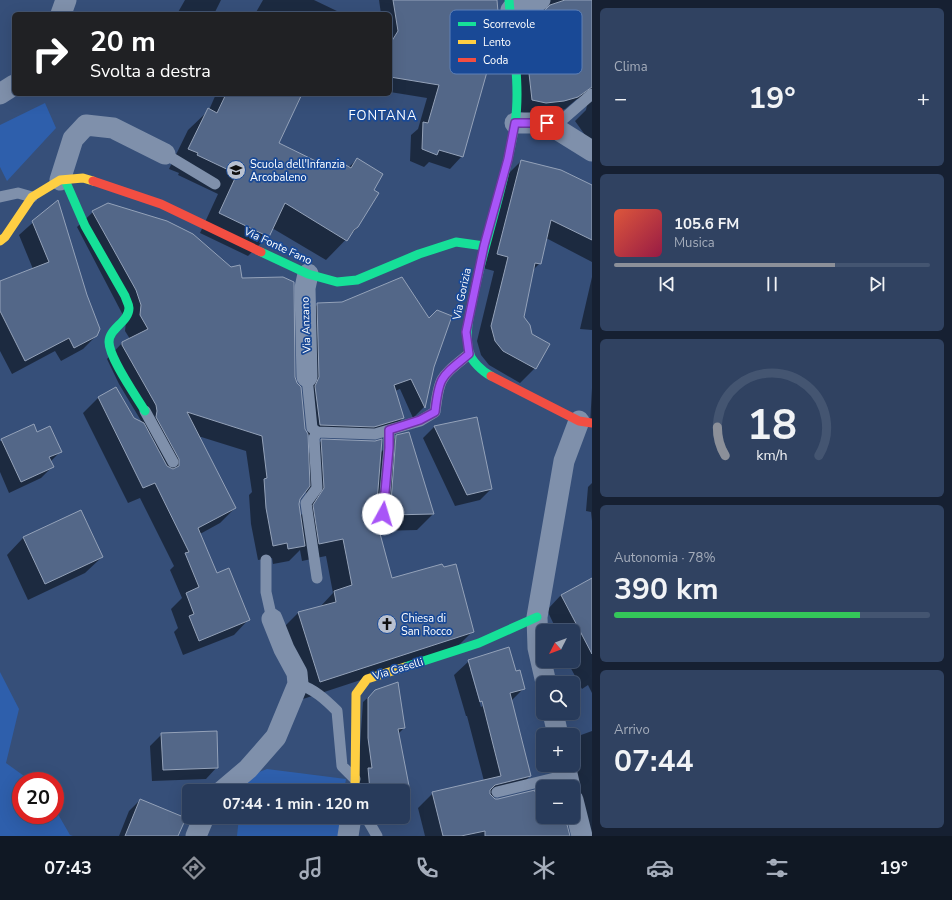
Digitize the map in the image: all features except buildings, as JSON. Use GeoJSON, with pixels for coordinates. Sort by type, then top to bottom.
{"type":"FeatureCollection","features":[{"type":"Feature","properties":{"kind":"street"},"geometry":{"type":"LineString","coordinates":[[62,12],[66,0]]}},
{"type":"Feature","properties":{"kind":"street"},"geometry":{"type":"LineString","coordinates":[[510,5],[540,0]]}},
{"type":"Feature","properties":{"kind":"street","name":"Via Gorizia"},"geometry":{"type":"LineString","coordinates":[[469,354],[466,332],[484,246],[508,159],[515,123],[517,93],[515,74]]}},
{"type":"Feature","properties":{"kind":"street"},"geometry":{"type":"LineString","coordinates":[[0,94],[12,85]]}},
{"type":"Feature","properties":{"kind":"street"},"geometry":{"type":"LineString","coordinates":[[515,123],[547,123],[592,151]]}},
{"type":"Feature","properties":{"kind":"street"},"geometry":{"type":"LineString","coordinates":[[146,411],[113,353],[109,343],[110,337],[126,316],[129,308],[125,296],[85,226],[62,180],[73,138],[86,125],[113,128],[165,154]]}},
{"type":"Feature","properties":{"kind":"street","name":"Via Fonte Fano"},"geometry":{"type":"LineString","coordinates":[[0,241],[6,237],[32,197],[62,180],[83,178],[161,204],[308,274],[337,282],[357,280],[419,254],[456,242],[484,246]]}},
{"type":"Feature","properties":{"kind":"street","name":"Via Anzano"},"geometry":{"type":"LineString","coordinates":[[307,377],[305,288],[308,274]]}},
{"type":"Feature","properties":{"kind":"street"},"geometry":{"type":"LineString","coordinates":[[469,354],[484,372],[585,422],[564,462],[537,617],[538,648],[544,676]]}},
{"type":"Feature","properties":{"kind":"street","name":"Via Caselli"},"geometry":{"type":"LineString","coordinates":[[355,784],[356,694],[366,679],[479,643],[537,617]]}},
{"type":"Feature","properties":{"kind":"street"},"geometry":{"type":"LineString","coordinates":[[230,784],[248,769],[276,737],[298,684],[297,673],[284,649],[272,619]]}},
{"type":"Feature","properties":{"kind":"street"},"geometry":{"type":"LineString","coordinates":[[196,836],[201,824]]}},
{"type":"Feature","properties":{"kind":"street"},"geometry":{"type":"LineString","coordinates":[[348,836],[350,824]]}},
{"type":"Feature","properties":{"kind":"street"},"geometry":{"type":"LineString","coordinates":[[579,824],[582,836]]}},
{"type":"Feature","properties":{"kind":"lane"},"geometry":{"type":"LineString","coordinates":[[554,127],[592,94]]}},
{"type":"Feature","properties":{"kind":"lane"},"geometry":{"type":"LineString","coordinates":[[165,154],[215,184]]}},
{"type":"Feature","properties":{"kind":"lane"},"geometry":{"type":"LineString","coordinates":[[0,197],[18,193],[32,197]]}},
{"type":"Feature","properties":{"kind":"lane"},"geometry":{"type":"LineString","coordinates":[[307,377],[312,428],[317,432],[375,434],[420,420],[435,412],[438,387],[445,374],[469,354]]}},
{"type":"Feature","properties":{"kind":"lane"},"geometry":{"type":"LineString","coordinates":[[146,411],[173,462]]}},
{"type":"Feature","properties":{"kind":"lane"},"geometry":{"type":"LineString","coordinates":[[383,514],[389,448],[389,430]]}},
{"type":"Feature","properties":{"kind":"lane"},"geometry":{"type":"LineString","coordinates":[[317,432],[314,438],[317,488],[306,503],[317,578]]}},
{"type":"Feature","properties":{"kind":"lane"},"geometry":{"type":"LineString","coordinates":[[266,560],[266,592],[272,619]]}},
{"type":"Feature","properties":{"kind":"lane"},"geometry":{"type":"LineString","coordinates":[[298,684],[308,687],[321,696],[337,711],[342,766],[354,784]]}},
{"type":"Feature","properties":{"kind":"lane"},"geometry":{"type":"LineString","coordinates":[[497,792],[567,776]]}},
{"type":"Feature","properties":{"kind":"lane"},"geometry":{"type":"LineString","coordinates":[[370,824],[377,836]]}},
{"type":"Feature","properties":{"kind":"shaded area"},"geometry":{"type":"Polygon","coordinates":[[[45,103],[56,128],[7,181],[0,167],[0,125],[45,103]]]}},
{"type":"Feature","properties":{"kind":"shaded area"},"geometry":{"type":"Polygon","coordinates":[[[0,672],[19,709],[6,763],[18,772],[12,772],[12,824],[64,824],[70,835],[73,836],[0,836],[0,672]]]}},
{"type":"Feature","properties":{"kind":"shaded area"},"geometry":{"type":"Polygon","coordinates":[[[267,769],[346,779],[345,784],[243,784],[254,774],[267,769]]]}},
{"type":"Feature","properties":{"kind":"shaded area"},"geometry":{"type":"Polygon","coordinates":[[[238,824],[340,824],[338,836],[237,836],[238,824]]]}},
{"type":"Feature","properties":{"kind":"traffic: fast"},"geometry":{"type":"LineString","coordinates":[[509,0],[510,10]]}},
{"type":"Feature","properties":{"kind":"traffic: fast"},"geometry":{"type":"LineString","coordinates":[[491,376],[484,372],[472,359],[469,352],[467,336],[475,289],[507,166],[515,124],[517,109],[516,74]]}},
{"type":"Feature","properties":{"kind":"traffic: fast"},"geometry":{"type":"LineString","coordinates":[[65,180],[85,226],[125,296],[128,304],[129,308],[126,317],[110,337],[110,349],[118,367],[145,411]]}},
{"type":"Feature","properties":{"kind":"traffic: fast"},"geometry":{"type":"LineString","coordinates":[[261,252],[308,274],[337,282],[357,280],[419,254],[456,242],[484,246]]}},
{"type":"Feature","properties":{"kind":"traffic: fast"},"geometry":{"type":"LineString","coordinates":[[405,667],[479,643],[537,617]]}},
{"type":"Feature","properties":{"kind":"traffic: slow"},"geometry":{"type":"LineString","coordinates":[[0,241],[5,237],[32,197],[60,180],[83,178],[93,181]]}},
{"type":"Feature","properties":{"kind":"traffic: slow"},"geometry":{"type":"LineString","coordinates":[[355,784],[356,694],[367,679],[405,667]]}},
{"type":"Feature","properties":{"kind":"traffic: jam"},"geometry":{"type":"LineString","coordinates":[[93,181],[161,204],[261,252]]}},
{"type":"Feature","properties":{"kind":"traffic: jam"},"geometry":{"type":"LineString","coordinates":[[491,376],[579,421],[592,423]]}},
{"type":"Feature","properties":{"kind":"place","name":"Scuola dell'Infanzia Arcobaleno"},"geometry":{"type":"Point","coordinates":[236,170]}},
{"type":"Feature","properties":{"kind":"place","name":"Chiesa di San Rocco"},"geometry":{"type":"Point","coordinates":[387,624]}},
{"type":"Feature","properties":{"kind":"district","name":"FONTANA"},"geometry":{"type":"Point","coordinates":[383,116]}},
{"type":"Feature","properties":{"kind":"route"},"geometry":{"type":"LineString","coordinates":[[383,514],[389,448],[389,430],[420,420],[435,412],[438,387],[445,374],[469,354],[466,332],[484,246],[508,159],[515,123],[547,123]]}}]}
